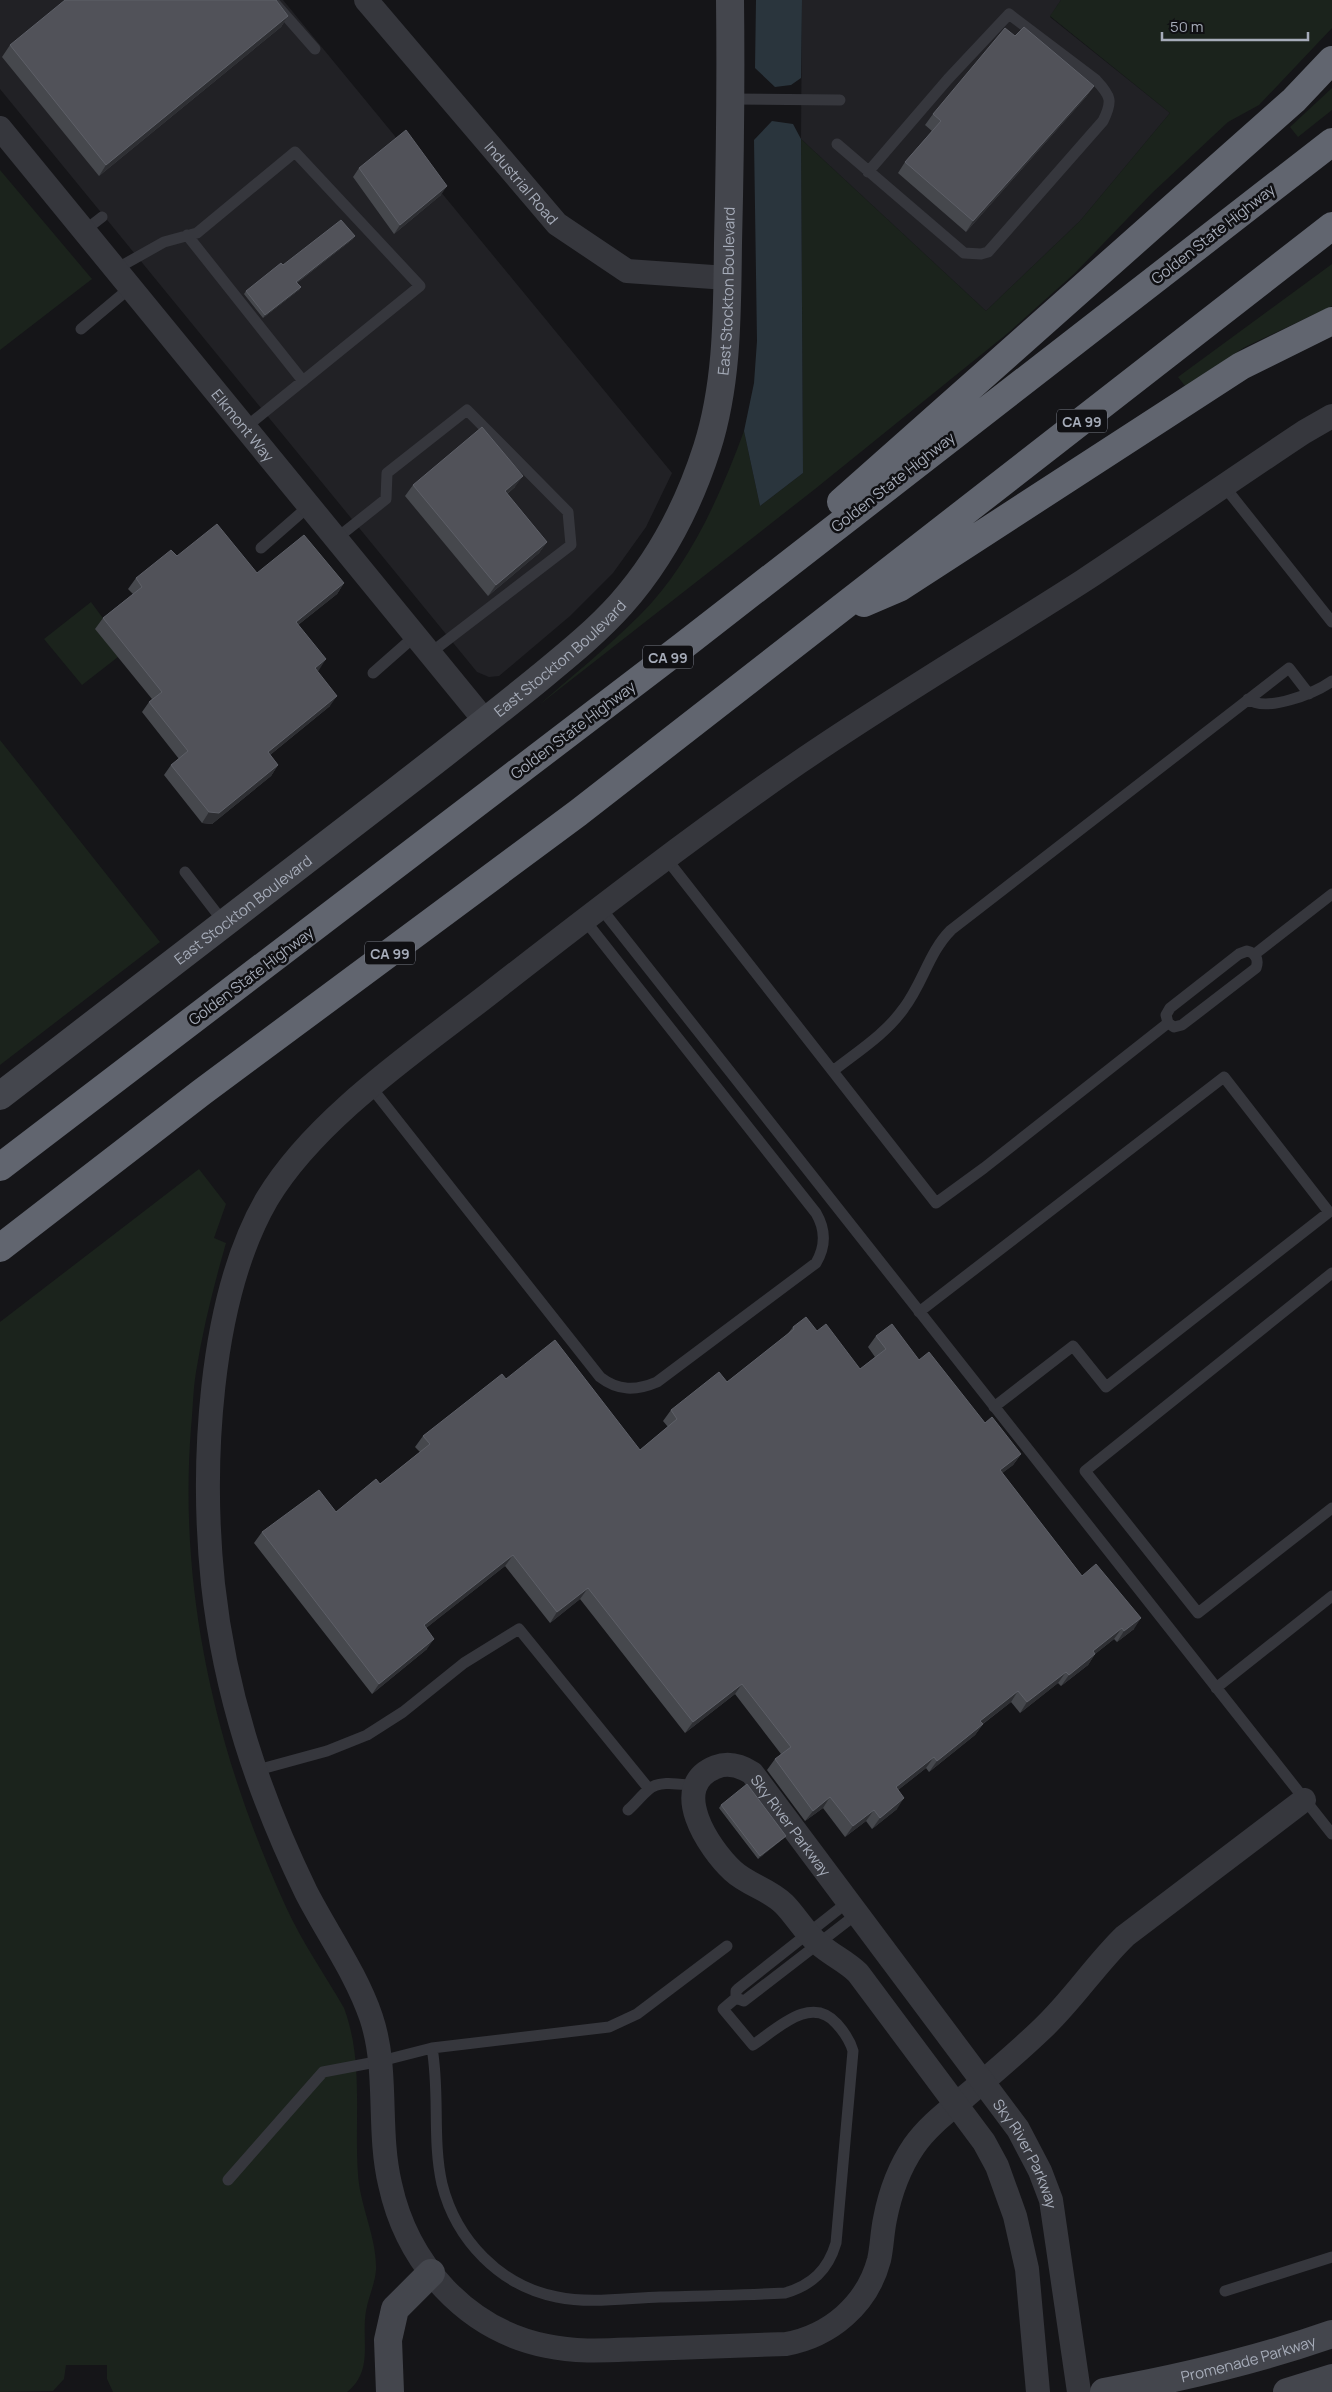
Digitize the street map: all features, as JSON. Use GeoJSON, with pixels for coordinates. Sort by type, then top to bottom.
{"type":"FeatureCollection","features":[{"type":"Feature","properties":{"kind":"highway"},"geometry":{"type":"LineString","coordinates":[[682,646],[838,504],[1294,100],[1332,60]]}},
{"type":"Feature","properties":{"kind":"highway","name":"Golden State Highway"},"geometry":{"type":"LineString","coordinates":[[0,1167],[682,646],[1332,142]]}},
{"type":"Feature","properties":{"kind":"highway","name":"CA 99"},"geometry":{"type":"LineString","coordinates":[[0,1248],[202,1092],[578,813],[1332,226]]}},
{"type":"Feature","properties":{"kind":"highway"},"geometry":{"type":"LineString","coordinates":[[832,615],[899,588],[1241,366],[1332,321]]}},
{"type":"Feature","properties":{"kind":"main road","name":"East Stockton Boulevard"},"geometry":{"type":"LineString","coordinates":[[0,1096],[486,722],[589,637],[622,603],[647,571],[669,536],[686,501],[707,448],[719,399],[725,352],[731,99],[730,0]]}},
{"type":"Feature","properties":{"kind":"main road"},"geometry":{"type":"LineString","coordinates":[[390,2392],[388,2340],[395,2309],[431,2273]]}},
{"type":"Feature","properties":{"kind":"main road","name":"Promenade Parkway"},"geometry":{"type":"LineString","coordinates":[[1104,2392],[1206,2371],[1286,2350],[1332,2334]]}},
{"type":"Feature","properties":{"kind":"main road"},"geometry":{"type":"LineString","coordinates":[[1286,2392],[1332,2378]]}},
{"type":"Feature","properties":{"kind":"street","name":"Industrial Road"},"geometry":{"type":"LineString","coordinates":[[366,0],[557,224],[627,271],[727,278]]}},
{"type":"Feature","properties":{"kind":"street","name":"Elkmont Way"},"geometry":{"type":"LineString","coordinates":[[0,128],[93,224],[116,269],[486,722]]}},
{"type":"Feature","properties":{"kind":"street"},"geometry":{"type":"LineString","coordinates":[[1304,1800],[1125,1936],[1100,1961],[1044,2027],[926,2130],[903,2164],[888,2202],[879,2260],[863,2295],[847,2314],[828,2329],[800,2342],[786,2344],[588,2351],[549,2346],[510,2334],[480,2319],[458,2303],[431,2273],[409,2239],[396,2207],[384,2154],[380,2062],[373,2021],[365,2001],[310,1900],[273,1820],[254,1771],[241,1729],[222,1642],[214,1587],[208,1494],[211,1413],[220,1345],[247,1243],[265,1203],[291,1164],[351,1103],[665,857],[806,757],[1085,579],[1332,416]]}},
{"type":"Feature","properties":{"kind":"street","name":"Sky River Parkway"},"geometry":{"type":"LineString","coordinates":[[1038,2392],[1027,2269],[1015,2216],[1007,2191],[984,2142],[858,1973],[844,1960],[813,1938],[783,1904],[772,1895],[741,1877],[720,1857],[710,1844],[696,1816],[693,1796],[701,1778],[717,1767],[736,1765],[752,1773],[984,2081],[1030,2150],[1051,2200],[1079,2392]]}},
{"type":"Feature","properties":{"kind":"lane"},"geometry":{"type":"LineString","coordinates":[[272,0],[314,49]]}},
{"type":"Feature","properties":{"kind":"lane"},"geometry":{"type":"LineString","coordinates":[[837,144],[868,172],[964,252],[981,254],[988,252],[1103,121],[1110,107],[1109,93],[1096,80],[1009,14],[948,78],[868,172]]}},
{"type":"Feature","properties":{"kind":"lane"},"geometry":{"type":"LineString","coordinates":[[731,99],[840,100]]}},
{"type":"Feature","properties":{"kind":"lane"},"geometry":{"type":"LineString","coordinates":[[116,269],[164,242],[196,233],[295,152],[420,286],[246,427]]}},
{"type":"Feature","properties":{"kind":"lane"},"geometry":{"type":"LineString","coordinates":[[187,235],[303,380]]}},
{"type":"Feature","properties":{"kind":"lane"},"geometry":{"type":"LineString","coordinates":[[81,329],[131,287]]}},
{"type":"Feature","properties":{"kind":"lane"},"geometry":{"type":"LineString","coordinates":[[337,538],[386,499],[387,473],[467,410],[568,512],[571,545],[422,645],[373,673]]}},
{"type":"Feature","properties":{"kind":"lane"},"geometry":{"type":"LineString","coordinates":[[1224,486],[1332,622]]}},
{"type":"Feature","properties":{"kind":"lane"},"geometry":{"type":"LineString","coordinates":[[260,548],[310,505]]}},
{"type":"Feature","properties":{"kind":"lane"},"geometry":{"type":"LineString","coordinates":[[833,1071],[896,1019],[913,995],[936,947],[951,930],[1289,668],[1309,694]]}},
{"type":"Feature","properties":{"kind":"lane"},"geometry":{"type":"LineString","coordinates":[[1248,699],[1258,704],[1296,699],[1332,681]]}},
{"type":"Feature","properties":{"kind":"lane"},"geometry":{"type":"LineString","coordinates":[[665,857],[936,1203],[984,1168],[1168,1022]]}},
{"type":"Feature","properties":{"kind":"lane"},"geometry":{"type":"LineString","coordinates":[[186,872],[225,924]]}},
{"type":"Feature","properties":{"kind":"lane"},"geometry":{"type":"LineString","coordinates":[[1255,954],[1332,894]]}},
{"type":"Feature","properties":{"kind":"lane"},"geometry":{"type":"LineString","coordinates":[[371,1087],[600,1377],[616,1386],[636,1389],[657,1382],[816,1263],[823,1248],[824,1240],[821,1221],[816,1213],[592,913]]}},
{"type":"Feature","properties":{"kind":"lane"},"geometry":{"type":"LineString","coordinates":[[592,913],[920,1312],[1332,1834]]}},
{"type":"Feature","properties":{"kind":"lane"},"geometry":{"type":"LineString","coordinates":[[1247,951],[1255,954],[1258,964],[1252,971],[1182,1025],[1174,1027],[1168,1022],[1166,1015],[1170,1008],[1239,954],[1247,951]]}},
{"type":"Feature","properties":{"kind":"lane"},"geometry":{"type":"LineString","coordinates":[[920,1312],[1224,1076],[1329,1212],[1106,1387],[1073,1346],[994,1407]]}},
{"type":"Feature","properties":{"kind":"lane"},"geometry":{"type":"LineString","coordinates":[[1332,1274],[1085,1471],[1198,1613],[1332,1508]]}},
{"type":"Feature","properties":{"kind":"lane"},"geometry":{"type":"LineString","coordinates":[[1216,1688],[1332,1596]]}},
{"type":"Feature","properties":{"kind":"lane"},"geometry":{"type":"LineString","coordinates":[[254,1771],[327,1751],[366,1735],[403,1712],[464,1663],[519,1629],[649,1789]]}},
{"type":"Feature","properties":{"kind":"lane"},"geometry":{"type":"LineString","coordinates":[[628,1810],[649,1789],[670,1784],[696,1786]]}},
{"type":"Feature","properties":{"kind":"lane"},"geometry":{"type":"LineString","coordinates":[[432,2048],[436,2079],[440,2169],[448,2202],[464,2235],[488,2263],[503,2274],[538,2292],[578,2299],[785,2293],[796,2290],[815,2279],[828,2262],[836,2243],[852,2051],[849,2039],[832,2018],[825,2014],[810,2011],[796,2016],[753,2045],[723,2009],[736,1998],[736,1991],[854,1907]]}},
{"type":"Feature","properties":{"kind":"lane"},"geometry":{"type":"LineString","coordinates":[[228,2180],[323,2072],[380,2062],[432,2048],[609,2027],[637,2014],[727,1946]]}},
{"type":"Feature","properties":{"kind":"lane"},"geometry":{"type":"LineString","coordinates":[[1225,2291],[1332,2257]]}},
{"type":"Feature","properties":{"kind":"shaded area"},"geometry":{"type":"Polygon","coordinates":[[[0,0],[283,0],[672,473],[646,527],[613,573],[570,616],[499,676],[489,677],[477,672],[0,89],[0,0]]]}},
{"type":"Feature","properties":{"kind":"shaded area"},"geometry":{"type":"Polygon","coordinates":[[[756,0],[802,0],[801,78],[791,85],[775,87],[755,68],[756,0]]]}},
{"type":"Feature","properties":{"kind":"shaded area"},"geometry":{"type":"Polygon","coordinates":[[[802,0],[1061,0],[1050,17],[1170,113],[1080,221],[986,311],[801,139],[802,0]]]}},
{"type":"Feature","properties":{"kind":"shaded area"},"geometry":{"type":"Polygon","coordinates":[[[1061,0],[1332,0],[1332,28],[1259,105],[1228,122],[1152,193],[1075,273],[1008,333],[815,489],[539,705],[627,628],[657,597],[673,576],[701,530],[744,431],[760,506],[803,473],[801,139],[986,311],[1080,221],[1170,113],[1050,16],[1061,0]]]}},
{"type":"Feature","properties":{"kind":"shaded area"},"geometry":{"type":"Polygon","coordinates":[[[1332,88],[1332,110],[1298,137],[1290,127],[1332,88]]]}},
{"type":"Feature","properties":{"kind":"shaded area"},"geometry":{"type":"Polygon","coordinates":[[[772,121],[793,124],[801,139],[803,473],[760,506],[744,431],[754,383],[757,341],[754,140],[772,121]]]}},
{"type":"Feature","properties":{"kind":"shaded area"},"geometry":{"type":"Polygon","coordinates":[[[0,170],[92,279],[0,350],[0,170]]]}},
{"type":"Feature","properties":{"kind":"shaded area"},"geometry":{"type":"Polygon","coordinates":[[[1332,264],[1332,306],[1245,347],[1185,386],[1178,377],[1332,264]]]}},
{"type":"Feature","properties":{"kind":"shaded area"},"geometry":{"type":"Polygon","coordinates":[[[91,602],[105,621],[96,629],[118,657],[82,685],[44,639],[91,602]]]}},
{"type":"Feature","properties":{"kind":"shaded area"},"geometry":{"type":"Polygon","coordinates":[[[0,740],[160,942],[0,1065],[0,740]]]}},
{"type":"Feature","properties":{"kind":"shaded area"},"geometry":{"type":"Polygon","coordinates":[[[199,1169],[226,1204],[214,1238],[226,1243],[205,1323],[196,1372],[191,1428],[189,1490],[191,1552],[197,1613],[222,1733],[240,1792],[292,1920],[344,2008],[350,2028],[356,2069],[359,2186],[376,2258],[376,2270],[366,2311],[364,2365],[361,2375],[347,2392],[113,2392],[107,2379],[107,2365],[66,2365],[64,2379],[53,2391],[0,2392],[0,1322],[199,1169]]]}},
{"type":"Feature","properties":{"kind":"building"},"geometry":{"type":"Polygon","coordinates":[[[65,0],[276,0],[288,16],[106,165],[10,45],[65,0]]]}},
{"type":"Feature","properties":{"kind":"building"},"geometry":{"type":"Polygon","coordinates":[[[1024,27],[1094,86],[973,221],[905,162],[941,121],[933,114],[1005,28],[1015,36],[1024,27]]]}},
{"type":"Feature","properties":{"kind":"building"},"geometry":{"type":"Polygon","coordinates":[[[406,130],[447,186],[400,225],[359,168],[406,130]]]}},
{"type":"Feature","properties":{"kind":"building"},"geometry":{"type":"Polygon","coordinates":[[[341,220],[355,236],[296,282],[301,287],[265,315],[246,291],[341,220]]]}},
{"type":"Feature","properties":{"kind":"building"},"geometry":{"type":"Polygon","coordinates":[[[482,427],[523,476],[505,491],[547,542],[496,585],[413,485],[482,427]]]}},
{"type":"Feature","properties":{"kind":"building"},"geometry":{"type":"Polygon","coordinates":[[[217,524],[257,573],[304,535],[344,583],[296,622],[326,659],[315,668],[337,696],[268,752],[278,765],[219,813],[209,812],[171,765],[188,751],[149,702],[162,692],[103,618],[142,587],[136,578],[171,550],[177,556],[217,524]]]}},
{"type":"Feature","properties":{"kind":"building"},"geometry":{"type":"Polygon","coordinates":[[[806,1317],[817,1331],[826,1324],[860,1369],[886,1349],[876,1336],[892,1324],[919,1360],[929,1352],[985,1423],[992,1417],[1021,1454],[1000,1470],[1082,1576],[1096,1564],[1141,1618],[1124,1631],[1122,1628],[1093,1651],[1095,1654],[1069,1675],[1066,1672],[1027,1702],[1018,1691],[980,1721],[983,1724],[937,1761],[934,1757],[896,1787],[904,1798],[880,1818],[874,1810],[853,1826],[830,1797],[813,1811],[775,1759],[791,1747],[742,1684],[693,1722],[588,1588],[557,1612],[513,1555],[424,1625],[434,1639],[379,1684],[262,1532],[319,1490],[336,1512],[376,1479],[380,1484],[430,1444],[423,1436],[502,1374],[506,1379],[555,1340],[640,1450],[677,1419],[671,1410],[719,1372],[727,1382],[794,1329],[793,1327],[806,1317]]]}},
{"type":"Feature","properties":{"kind":"building"},"geometry":{"type":"Polygon","coordinates":[[[747,1784],[786,1836],[760,1856],[721,1805],[747,1784]]]}}]}
